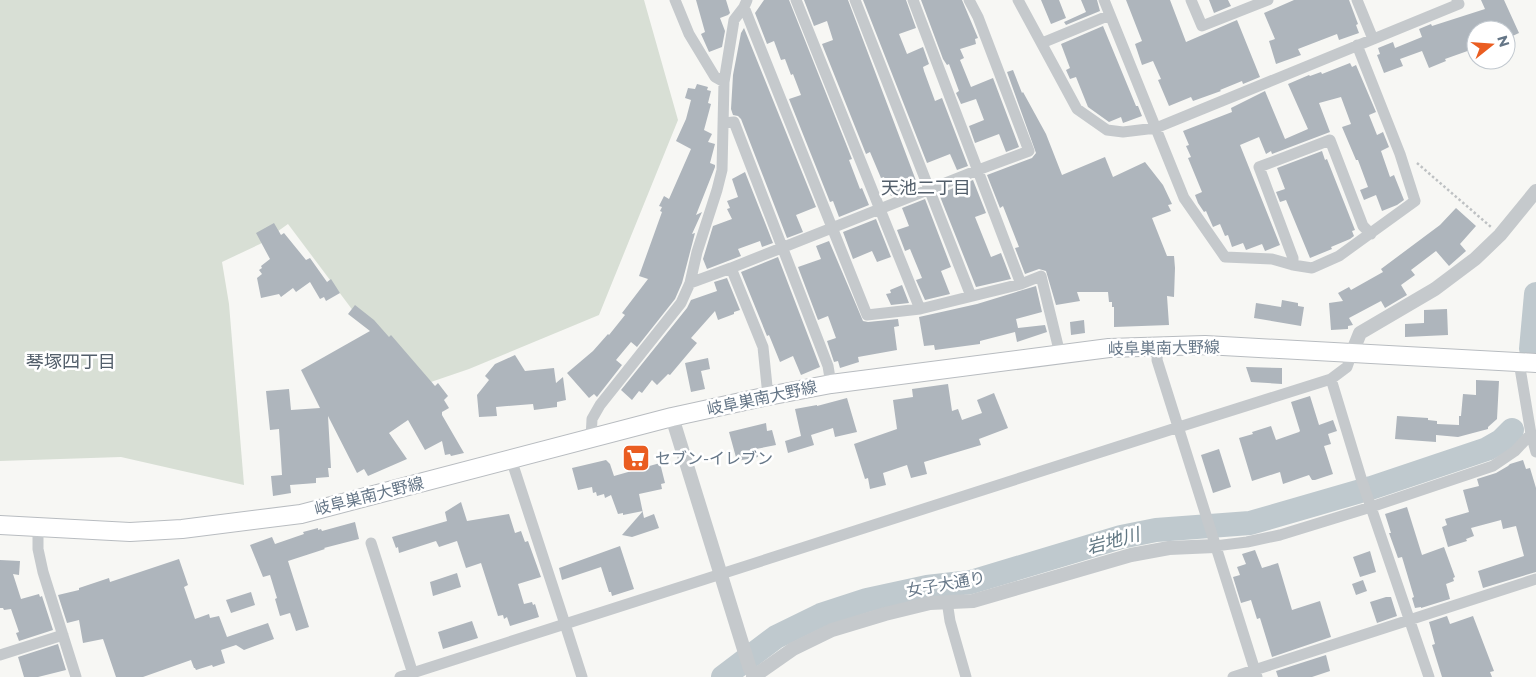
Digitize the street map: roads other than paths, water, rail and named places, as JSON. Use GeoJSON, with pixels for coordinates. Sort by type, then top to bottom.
{"type":"FeatureCollection","features":[{"type":"Feature","properties":{"kind":"main road","name":"岐阜巣南大野線"},"geometry":{"type":"LineString","coordinates":[[0,525],[130,532],[182,529],[301,514],[672,417],[768,396],[831,384],[1109,348],[1204,345],[1528,363]]}},
{"type":"Feature","properties":{"kind":"street"},"geometry":{"type":"LineString","coordinates":[[675,0],[690,34],[715,77],[724,82]]}},
{"type":"Feature","properties":{"kind":"street"},"geometry":{"type":"LineString","coordinates":[[796,0],[920,309]]}},
{"type":"Feature","properties":{"kind":"street"},"geometry":{"type":"LineString","coordinates":[[855,0],[971,296]]}},
{"type":"Feature","properties":{"kind":"street"},"geometry":{"type":"LineString","coordinates":[[913,0],[1021,284]]}},
{"type":"Feature","properties":{"kind":"street"},"geometry":{"type":"LineString","coordinates":[[690,283],[1029,151],[978,17],[969,0]]}},
{"type":"Feature","properties":{"kind":"street"},"geometry":{"type":"LineString","coordinates":[[1018,0],[1077,109],[1106,130],[1123,132],[1156,128],[1459,4],[1457,0]]}},
{"type":"Feature","properties":{"kind":"street"},"geometry":{"type":"LineString","coordinates":[[1104,0],[1184,198],[1225,258],[1272,259],[1312,268],[1339,256],[1415,201],[1400,154],[1357,45]]}},
{"type":"Feature","properties":{"kind":"street"},"geometry":{"type":"LineString","coordinates":[[1191,0],[1202,26],[1268,0]]}},
{"type":"Feature","properties":{"kind":"street"},"geometry":{"type":"LineString","coordinates":[[1357,0],[1373,39]]}},
{"type":"Feature","properties":{"kind":"street"},"geometry":{"type":"LineString","coordinates":[[591,439],[592,419],[600,406],[681,303],[690,283],[697,252],[722,170],[724,82],[734,20],[745,3]]}},
{"type":"Feature","properties":{"kind":"street"},"geometry":{"type":"LineString","coordinates":[[745,3],[867,315],[920,309],[1021,284],[1040,276],[1060,354]]}},
{"type":"Feature","properties":{"kind":"street"},"geometry":{"type":"LineString","coordinates":[[1042,42],[1110,14]]}},
{"type":"Feature","properties":{"kind":"street"},"geometry":{"type":"LineString","coordinates":[[724,123],[734,122],[828,366],[831,384]]}},
{"type":"Feature","properties":{"kind":"street"},"geometry":{"type":"LineString","coordinates":[[1293,265],[1294,258],[1259,167],[1330,140],[1363,226],[1371,234]]}},
{"type":"Feature","properties":{"kind":"street"},"geometry":{"type":"LineString","coordinates":[[400,677],[413,675],[720,574],[1331,379],[1347,367],[1360,333],[1435,289],[1475,259],[1500,235],[1536,191]]}},
{"type":"Feature","properties":{"kind":"street"},"geometry":{"type":"LineString","coordinates":[[731,268],[763,347],[768,396]]}},
{"type":"Feature","properties":{"kind":"street"},"geometry":{"type":"LineString","coordinates":[[1158,346],[1157,360],[1256,673]]}},
{"type":"Feature","properties":{"kind":"street"},"geometry":{"type":"LineString","coordinates":[[1528,363],[1531,434],[1536,452]]}},
{"type":"Feature","properties":{"kind":"street"},"geometry":{"type":"LineString","coordinates":[[1331,379],[1362,481],[1429,677]]}},
{"type":"Feature","properties":{"kind":"street"},"geometry":{"type":"LineString","coordinates":[[672,417],[753,674]]}},
{"type":"Feature","properties":{"kind":"street"},"geometry":{"type":"LineString","coordinates":[[1214,543],[1247,542],[1280,535],[1370,504],[1492,466],[1515,451],[1531,434]]}},
{"type":"Feature","properties":{"kind":"street"},"geometry":{"type":"LineString","coordinates":[[511,459],[582,677]]}},
{"type":"Feature","properties":{"kind":"street"},"geometry":{"type":"LineString","coordinates":[[38,527],[38,549],[43,572],[76,677]]}},
{"type":"Feature","properties":{"kind":"street"},"geometry":{"type":"LineString","coordinates":[[371,543],[413,675]]}},
{"type":"Feature","properties":{"kind":"street","name":"女子大通り"},"geometry":{"type":"LineString","coordinates":[[753,674],[793,649],[832,630],[885,614],[930,603],[973,600],[1131,555],[1214,543]]}},
{"type":"Feature","properties":{"kind":"street"},"geometry":{"type":"LineString","coordinates":[[1233,677],[1256,673],[1536,579]]}},
{"type":"Feature","properties":{"kind":"street"},"geometry":{"type":"LineString","coordinates":[[947,601],[950,621],[966,677]]}},
{"type":"Feature","properties":{"kind":"street"},"geometry":{"type":"LineString","coordinates":[[0,655],[63,635]]}},
{"type":"Feature","properties":{"kind":"waterway","name":"岩地川"},"geometry":{"type":"LineString","coordinates":[[1531,349],[1536,294]]}},
{"type":"Feature","properties":{"kind":"waterway","name":"岩地川"},"geometry":{"type":"LineString","coordinates":[[723,677],[776,637],[821,615],[867,600],[927,587],[971,582],[1121,537],[1156,530],[1250,523],[1371,488],[1487,449],[1501,441],[1512,430]]}},
{"type":"Feature","properties":{"kind":"place","name":"セブン-イレブン"},"geometry":{"type":"Point","coordinates":[636,458]}},
{"type":"Feature","properties":{"kind":"district","name":"天池二丁目"},"geometry":{"type":"Point","coordinates":[926,188]}},
{"type":"Feature","properties":{"kind":"district","name":"琴塚四丁目"},"geometry":{"type":"Point","coordinates":[71,362]}}]}
